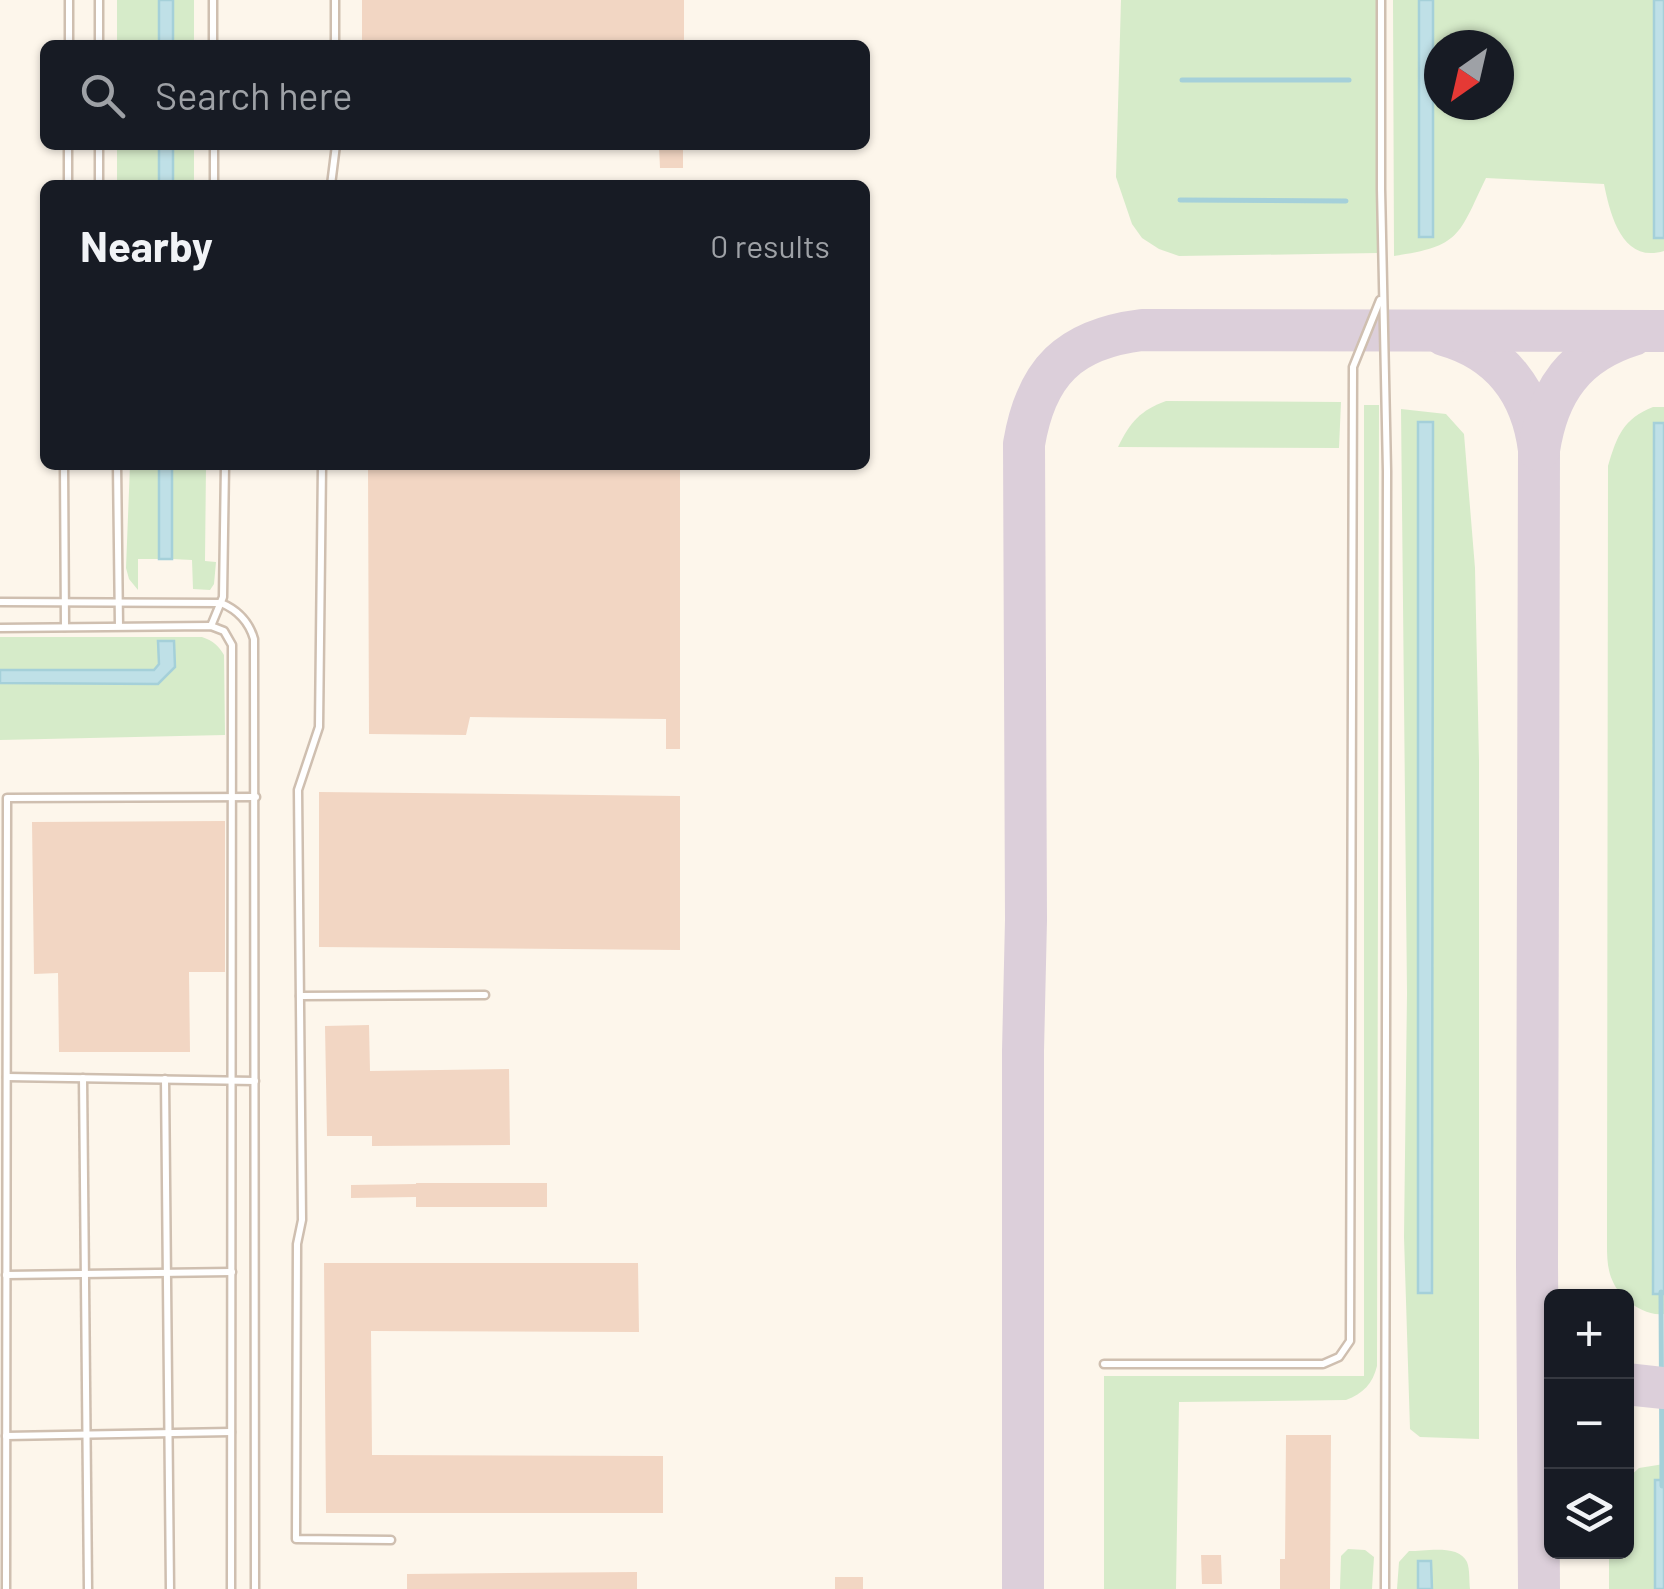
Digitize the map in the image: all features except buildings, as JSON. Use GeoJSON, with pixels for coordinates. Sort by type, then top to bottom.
{"type":"FeatureCollection","features":[{"type":"Feature","properties":{"kind":"lane"},"geometry":{"type":"LineString","coordinates":[[69,0],[69,40]]}},
{"type":"Feature","properties":{"kind":"lane"},"geometry":{"type":"LineString","coordinates":[[100,0],[100,40]]}},
{"type":"Feature","properties":{"kind":"lane"},"geometry":{"type":"LineString","coordinates":[[213,0],[213,40]]}},
{"type":"Feature","properties":{"kind":"lane"},"geometry":{"type":"LineString","coordinates":[[335,0],[335,40]]}},
{"type":"Feature","properties":{"kind":"lane"},"geometry":{"type":"LineString","coordinates":[[1381,0],[1387,471],[1385,1589]]}},
{"type":"Feature","properties":{"kind":"lane"},"geometry":{"type":"LineString","coordinates":[[68,150],[68,180]]}},
{"type":"Feature","properties":{"kind":"lane"},"geometry":{"type":"LineString","coordinates":[[100,150],[100,180]]}},
{"type":"Feature","properties":{"kind":"lane"},"geometry":{"type":"LineString","coordinates":[[214,150],[214,180]]}},
{"type":"Feature","properties":{"kind":"lane"},"geometry":{"type":"LineString","coordinates":[[332,180],[335,150]]}},
{"type":"Feature","properties":{"kind":"lane"},"geometry":{"type":"LineString","coordinates":[[1104,1364],[1323,1364],[1339,1357],[1350,1341],[1353,367],[1383,294]]}},
{"type":"Feature","properties":{"kind":"lane"},"geometry":{"type":"LineString","coordinates":[[64,470],[65,627]]}},
{"type":"Feature","properties":{"kind":"lane"},"geometry":{"type":"LineString","coordinates":[[118,470],[119,626]]}},
{"type":"Feature","properties":{"kind":"lane"},"geometry":{"type":"LineString","coordinates":[[211,626],[224,598],[225,470]]}},
{"type":"Feature","properties":{"kind":"lane"},"geometry":{"type":"LineString","coordinates":[[322,470],[320,727],[298,790],[302,1220],[297,1244],[296,1539],[391,1540]]}},
{"type":"Feature","properties":{"kind":"lane"},"geometry":{"type":"LineString","coordinates":[[0,602],[221,603],[240,614],[254,639],[255,1589]]}},
{"type":"Feature","properties":{"kind":"lane"},"geometry":{"type":"LineString","coordinates":[[0,628],[211,626],[224,631],[232,644],[231,1589]]}},
{"type":"Feature","properties":{"kind":"lane"},"geometry":{"type":"LineString","coordinates":[[6,1589],[7,798],[256,796]]}},
{"type":"Feature","properties":{"kind":"lane"},"geometry":{"type":"LineString","coordinates":[[300,996],[484,995]]}},
{"type":"Feature","properties":{"kind":"lane"},"geometry":{"type":"LineString","coordinates":[[6,1077],[256,1081]]}},
{"type":"Feature","properties":{"kind":"lane"},"geometry":{"type":"LineString","coordinates":[[83,1078],[88,1589]]}},
{"type":"Feature","properties":{"kind":"lane"},"geometry":{"type":"LineString","coordinates":[[165,1079],[170,1589]]}},
{"type":"Feature","properties":{"kind":"lane"},"geometry":{"type":"LineString","coordinates":[[6,1275],[232,1272]]}},
{"type":"Feature","properties":{"kind":"lane"},"geometry":{"type":"LineString","coordinates":[[6,1436],[232,1432]]}},
{"type":"Feature","properties":{"kind":"green space"},"geometry":{"type":"Polygon","coordinates":[[[117,0],[159,0],[159,40],[117,40],[117,0]]]}},
{"type":"Feature","properties":{"kind":"green space"},"geometry":{"type":"Polygon","coordinates":[[[173,0],[194,0],[194,40],[173,40],[173,0]]]}},
{"type":"Feature","properties":{"kind":"green space"},"geometry":{"type":"Polygon","coordinates":[[[1121,0],[1378,0],[1378,253],[1179,256],[1142,238],[1132,224],[1116,177],[1121,0]]]}},
{"type":"Feature","properties":{"kind":"green space"},"geometry":{"type":"Polygon","coordinates":[[[1393,0],[1419,0],[1419,236],[1433,236],[1433,120],[1514,120],[1514,30],[1433,30],[1433,0],[1664,0],[1664,251],[1650,253],[1628,243],[1615,222],[1604,184],[1486,178],[1455,235],[1433,248],[1394,256],[1393,0]]]}},
{"type":"Feature","properties":{"kind":"green space"},"geometry":{"type":"Polygon","coordinates":[[[117,150],[159,150],[159,180],[117,180],[117,150]]]}},
{"type":"Feature","properties":{"kind":"green space"},"geometry":{"type":"Polygon","coordinates":[[[173,150],[194,150],[194,180],[173,180],[173,150]]]}},
{"type":"Feature","properties":{"kind":"green space"},"geometry":{"type":"Polygon","coordinates":[[[1166,401],[1341,402],[1339,448],[1118,447],[1137,418],[1166,401]]]}},
{"type":"Feature","properties":{"kind":"green space"},"geometry":{"type":"Polygon","coordinates":[[[1364,405],[1379,405],[1377,1366],[1366,1387],[1346,1400],[1179,1402],[1176,1589],[1104,1589],[1104,1376],[1364,1376],[1364,405]]]}},
{"type":"Feature","properties":{"kind":"green space"},"geometry":{"type":"Polygon","coordinates":[[[1653,407],[1664,407],[1664,1314],[1649,1313],[1634,1305],[1634,1289],[1617,1289],[1610,1275],[1607,1245],[1608,466],[1623,430],[1635,417],[1653,407]]]}},
{"type":"Feature","properties":{"kind":"green space"},"geometry":{"type":"Polygon","coordinates":[[[1401,409],[1446,414],[1464,434],[1475,568],[1479,761],[1479,1439],[1420,1437],[1410,1429],[1404,1237],[1407,993],[1401,409]]]}},
{"type":"Feature","properties":{"kind":"green space"},"geometry":{"type":"Polygon","coordinates":[[[130,470],[159,470],[159,559],[138,559],[138,590],[126,568],[130,470]]]}},
{"type":"Feature","properties":{"kind":"green space"},"geometry":{"type":"Polygon","coordinates":[[[172,470],[206,470],[205,561],[216,562],[210,590],[193,589],[192,560],[172,559],[172,470]]]}},
{"type":"Feature","properties":{"kind":"green space"},"geometry":{"type":"Polygon","coordinates":[[[0,637],[202,637],[224,655],[225,735],[0,740],[0,683],[158,684],[175,667],[174,641],[154,670],[0,670],[0,637]]]}},
{"type":"Feature","properties":{"kind":"green space"},"geometry":{"type":"Polygon","coordinates":[[[1664,1464],[1664,1589],[1609,1589],[1609,1559],[1634,1559],[1634,1473],[1639,1468],[1664,1464]]]}},
{"type":"Feature","properties":{"kind":"green space"},"geometry":{"type":"Polygon","coordinates":[[[1348,1549],[1365,1550],[1374,1557],[1372,1589],[1340,1589],[1341,1556],[1348,1549]]]}},
{"type":"Feature","properties":{"kind":"green space"},"geometry":{"type":"Polygon","coordinates":[[[1441,1550],[1463,1556],[1468,1565],[1470,1589],[1397,1589],[1399,1562],[1409,1551],[1441,1550]]]}},
{"type":"Feature","properties":{"kind":"water"},"geometry":{"type":"Polygon","coordinates":[[[159,0],[173,0],[173,40],[159,40],[159,0]]]}},
{"type":"Feature","properties":{"kind":"water"},"geometry":{"type":"Polygon","coordinates":[[[1419,0],[1433,0],[1433,30],[1424,30],[1424,120],[1433,120],[1433,237],[1419,237],[1419,0]]]}},
{"type":"Feature","properties":{"kind":"water"},"geometry":{"type":"Polygon","coordinates":[[[1654,0],[1664,0],[1664,238],[1654,238],[1654,0]]]}},
{"type":"Feature","properties":{"kind":"water"},"geometry":{"type":"Polygon","coordinates":[[[159,150],[173,150],[173,180],[159,180],[159,150]]]}},
{"type":"Feature","properties":{"kind":"water"},"geometry":{"type":"Polygon","coordinates":[[[1418,422],[1433,422],[1432,1293],[1418,1293],[1418,422]]]}},
{"type":"Feature","properties":{"kind":"water"},"geometry":{"type":"Polygon","coordinates":[[[1654,423],[1664,423],[1664,1294],[1653,1294],[1654,423]]]}},
{"type":"Feature","properties":{"kind":"water"},"geometry":{"type":"Polygon","coordinates":[[[159,470],[172,470],[172,559],[159,559],[159,470]]]}},
{"type":"Feature","properties":{"kind":"water"},"geometry":{"type":"Polygon","coordinates":[[[158,641],[174,641],[175,667],[158,684],[0,683],[0,670],[154,670],[159,664],[158,641]]]}},
{"type":"Feature","properties":{"kind":"water"},"geometry":{"type":"Polygon","coordinates":[[[1655,1480],[1664,1480],[1664,1589],[1655,1589],[1655,1480]]]}},
{"type":"Feature","properties":{"kind":"water"},"geometry":{"type":"Polygon","coordinates":[[[1418,1561],[1431,1561],[1432,1589],[1418,1589],[1418,1561]]]}},
{"type":"Feature","properties":{"kind":"waterway"},"geometry":{"type":"LineString","coordinates":[[1182,80],[1349,80]]}},
{"type":"Feature","properties":{"kind":"waterway"},"geometry":{"type":"LineString","coordinates":[[1180,200],[1346,201]]}},
{"type":"Feature","properties":{"kind":"waterway"},"geometry":{"type":"LineString","coordinates":[[1661,1292],[1662,1486]]}},
{"type":"Feature","properties":{"kind":"taxiway"},"geometry":{"type":"LineString","coordinates":[[1023,1589],[1024,444],[1037,397],[1060,363],[1076,351],[1094,341],[1142,330],[1664,331]]}},
{"type":"Feature","properties":{"kind":"taxiway"},"geometry":{"type":"LineString","coordinates":[[1444,335],[1482,352],[1510,377],[1529,410],[1539,450],[1539,1589]]}},
{"type":"Feature","properties":{"kind":"taxiway"},"geometry":{"type":"LineString","coordinates":[[1539,450],[1549,410],[1568,377],[1595,352],[1633,335]]}},
{"type":"Feature","properties":{"kind":"taxiway"},"geometry":{"type":"LineString","coordinates":[[1634,1385],[1664,1388]]}}]}
